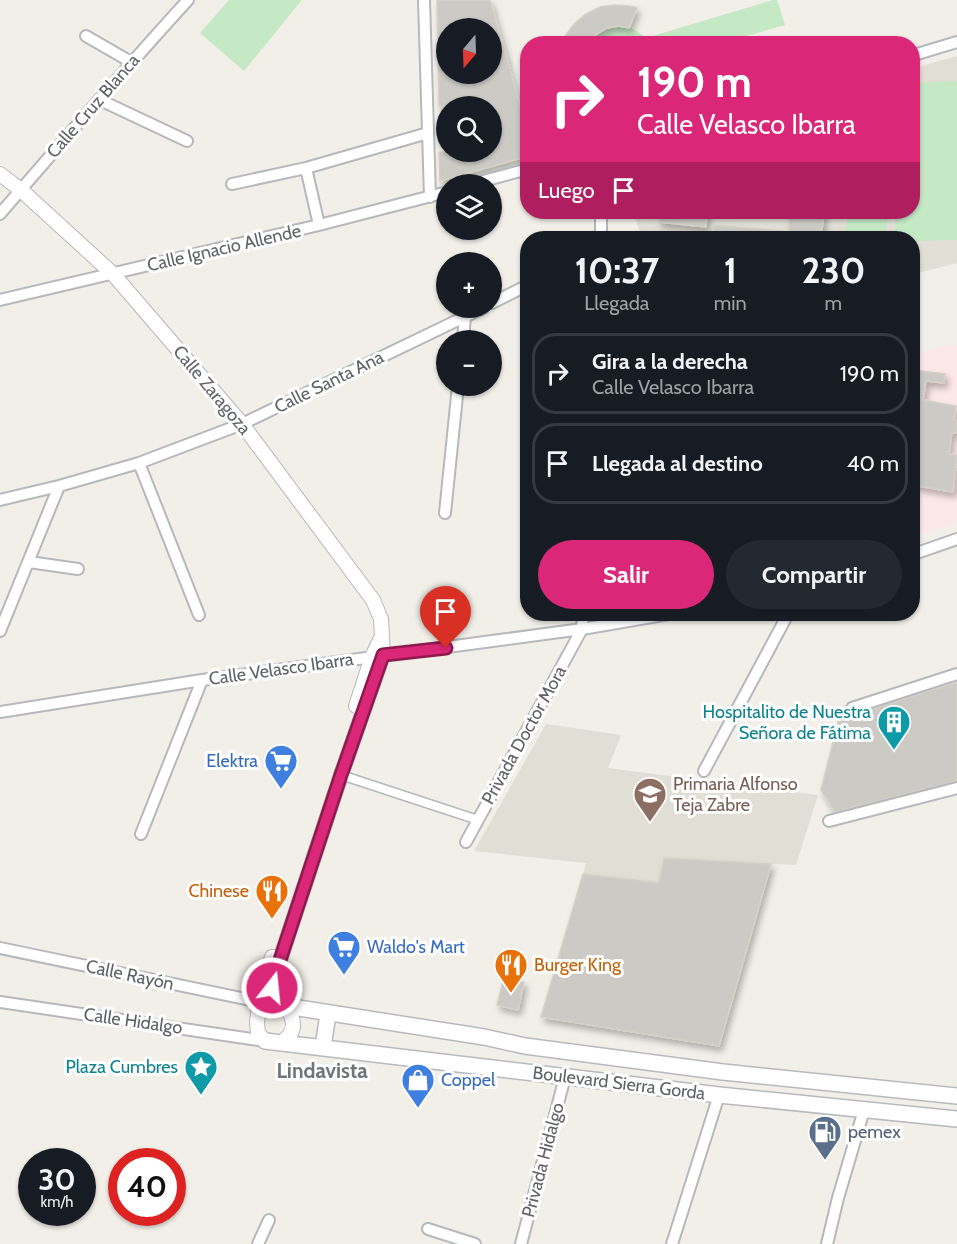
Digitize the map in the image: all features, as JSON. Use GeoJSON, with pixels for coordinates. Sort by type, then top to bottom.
{"type":"FeatureCollection","features":[{"type":"Feature","properties":{"kind":"main road","name":"Boulevard Sierra Gorda"},"geometry":{"type":"LineString","coordinates":[[260,1002],[484,1037],[525,1046],[723,1072],[957,1096]]}},
{"type":"Feature","properties":{"kind":"main road"},"geometry":{"type":"LineString","coordinates":[[323,1047],[328,1014]]}},
{"type":"Feature","properties":{"kind":"main road","name":"Boulevard Sierra Gorda"},"geometry":{"type":"LineString","coordinates":[[265,1041],[719,1095],[957,1119]]}},
{"type":"Feature","properties":{"kind":"main road"},"geometry":{"type":"LineString","coordinates":[[524,1071],[525,1046]]}},
{"type":"Feature","properties":{"kind":"street","name":"Calle Cruz Blanca"},"geometry":{"type":"LineString","coordinates":[[0,214],[131,62],[188,0]]}},
{"type":"Feature","properties":{"kind":"street"},"geometry":{"type":"LineString","coordinates":[[424,0],[430,196]]}},
{"type":"Feature","properties":{"kind":"street"},"geometry":{"type":"LineString","coordinates":[[86,36],[131,62]]}},
{"type":"Feature","properties":{"kind":"street"},"geometry":{"type":"LineString","coordinates":[[920,53],[957,42]]}},
{"type":"Feature","properties":{"kind":"street"},"geometry":{"type":"LineString","coordinates":[[100,100],[187,141]]}},
{"type":"Feature","properties":{"kind":"street"},"geometry":{"type":"LineString","coordinates":[[232,184],[306,168],[428,132]]}},
{"type":"Feature","properties":{"kind":"street"},"geometry":{"type":"LineString","coordinates":[[306,168],[319,225]]}},
{"type":"Feature","properties":{"kind":"street"},"geometry":{"type":"LineString","coordinates":[[502,176],[520,171]]}},
{"type":"Feature","properties":{"kind":"street","name":"Calle Zaragoza"},"geometry":{"type":"LineString","coordinates":[[0,174],[21,190],[113,274],[242,424],[373,600],[381,619],[382,637],[378,656],[272,988],[287,1007]]}},
{"type":"Feature","properties":{"kind":"street","name":"Calle Ignacio Allende"},"geometry":{"type":"LineString","coordinates":[[0,300],[319,225],[436,195]]}},
{"type":"Feature","properties":{"kind":"street"},"geometry":{"type":"LineString","coordinates":[[502,298],[520,289]]}},
{"type":"Feature","properties":{"kind":"street","name":"Calle Santa Ana"},"geometry":{"type":"LineString","coordinates":[[0,500],[139,463],[242,424],[461,318]]}},
{"type":"Feature","properties":{"kind":"street"},"geometry":{"type":"LineString","coordinates":[[445,513],[457,396]]}},
{"type":"Feature","properties":{"kind":"street"},"geometry":{"type":"LineString","coordinates":[[139,463],[200,615]]}},
{"type":"Feature","properties":{"kind":"street"},"geometry":{"type":"LineString","coordinates":[[0,632],[59,486]]}},
{"type":"Feature","properties":{"kind":"street"},"geometry":{"type":"LineString","coordinates":[[920,552],[957,539]]}},
{"type":"Feature","properties":{"kind":"street"},"geometry":{"type":"LineString","coordinates":[[29,562],[78,569]]}},
{"type":"Feature","properties":{"kind":"street"},"geometry":{"type":"LineString","coordinates":[[582,629],[583,621]]}},
{"type":"Feature","properties":{"kind":"street","name":"Calle Velasco Ibarra"},"geometry":{"type":"LineString","coordinates":[[0,712],[202,680],[628,621]]}},
{"type":"Feature","properties":{"kind":"street"},"geometry":{"type":"LineString","coordinates":[[704,771],[784,621]]}},
{"type":"Feature","properties":{"kind":"street","name":"Privada Doctor Mora"},"geometry":{"type":"LineString","coordinates":[[466,842],[582,629]]}},
{"type":"Feature","properties":{"kind":"street","name":"Calle Zaragoza"},"geometry":{"type":"LineString","coordinates":[[260,1002],[261,990],[378,656]]}},
{"type":"Feature","properties":{"kind":"street"},"geometry":{"type":"LineString","coordinates":[[852,708],[957,674]]}},
{"type":"Feature","properties":{"kind":"street"},"geometry":{"type":"LineString","coordinates":[[141,834],[202,680]]}},
{"type":"Feature","properties":{"kind":"street"},"geometry":{"type":"LineString","coordinates":[[341,775],[478,820]]}},
{"type":"Feature","properties":{"kind":"street"},"geometry":{"type":"LineString","coordinates":[[830,822],[957,788]]}},
{"type":"Feature","properties":{"kind":"street","name":"Calle Rayón"},"geometry":{"type":"LineString","coordinates":[[0,948],[260,1002]]}},
{"type":"Feature","properties":{"kind":"street","name":"Calle Hidalgo"},"geometry":{"type":"LineString","coordinates":[[0,1002],[265,1041]]}},
{"type":"Feature","properties":{"kind":"street"},"geometry":{"type":"LineString","coordinates":[[260,1002],[257,1027],[265,1041]]}},
{"type":"Feature","properties":{"kind":"street"},"geometry":{"type":"LineString","coordinates":[[282,1042],[292,1033],[293,1027],[287,1007]]}},
{"type":"Feature","properties":{"kind":"street","name":"Privada Hidalgo"},"geometry":{"type":"LineString","coordinates":[[521,1244],[565,1077]]}},
{"type":"Feature","properties":{"kind":"street"},"geometry":{"type":"LineString","coordinates":[[672,1244],[719,1095]]}},
{"type":"Feature","properties":{"kind":"street"},"geometry":{"type":"LineString","coordinates":[[827,1244],[864,1110]]}},
{"type":"Feature","properties":{"kind":"street"},"geometry":{"type":"LineString","coordinates":[[258,1244],[269,1220]]}},
{"type":"Feature","properties":{"kind":"street"},"geometry":{"type":"LineString","coordinates":[[428,1229],[475,1244]]}},
{"type":"Feature","properties":{"kind":"shaded area"},"geometry":{"type":"Polygon","coordinates":[[[957,56],[957,263],[920,272],[920,231],[640,231],[635,219],[920,219],[920,66],[957,56]]]}},
{"type":"Feature","properties":{"kind":"shaded area"},"geometry":{"type":"Polygon","coordinates":[[[957,344],[957,522],[920,535],[920,352],[957,344]]]}},
{"type":"Feature","properties":{"kind":"shaded area","name":"Primaria Alfonso Teja Zabre"},"geometry":{"type":"Polygon","coordinates":[[[546,724],[621,735],[608,768],[818,795],[796,865],[665,858],[659,883],[583,874],[586,863],[474,851],[546,724]]]}},
{"type":"Feature","properties":{"kind":"green space"},"geometry":{"type":"Polygon","coordinates":[[[229,0],[301,0],[244,71],[200,33],[229,0]]]}},
{"type":"Feature","properties":{"kind":"green space"},"geometry":{"type":"Polygon","coordinates":[[[773,0],[777,0],[785,25],[746,36],[653,36],[773,0]]]}},
{"type":"Feature","properties":{"kind":"green space"},"geometry":{"type":"Polygon","coordinates":[[[616,27],[631,28],[644,36],[596,36],[616,27]]]}},
{"type":"Feature","properties":{"kind":"green space"},"geometry":{"type":"Polygon","coordinates":[[[957,81],[957,240],[920,241],[920,231],[895,231],[895,219],[920,219],[920,83],[957,81]]]}},
{"type":"Feature","properties":{"kind":"green space"},"geometry":{"type":"Polygon","coordinates":[[[847,219],[887,219],[886,231],[846,231],[847,219]]]}},
{"type":"Feature","properties":{"kind":"building"},"geometry":{"type":"Polygon","coordinates":[[[437,0],[490,0],[495,18],[437,18],[437,0]]]}},
{"type":"Feature","properties":{"kind":"building"},"geometry":{"type":"Polygon","coordinates":[[[615,5],[637,8],[629,28],[619,26],[606,28],[594,36],[565,36],[586,14],[600,7],[615,5]]]}},
{"type":"Feature","properties":{"kind":"building"},"geometry":{"type":"Polygon","coordinates":[[[502,42],[520,105],[520,158],[465,174],[440,174],[439,162],[502,162],[502,96],[439,96],[439,84],[502,84],[502,42]]]}},
{"type":"Feature","properties":{"kind":"building"},"geometry":{"type":"Polygon","coordinates":[[[659,219],[707,219],[706,227],[659,222],[659,219]]]}},
{"type":"Feature","properties":{"kind":"building"},"geometry":{"type":"Polygon","coordinates":[[[789,219],[823,219],[822,231],[789,231],[789,219]]]}},
{"type":"Feature","properties":{"kind":"building"},"geometry":{"type":"Polygon","coordinates":[[[714,225],[781,231],[714,231],[714,225]]]}},
{"type":"Feature","properties":{"kind":"building"},"geometry":{"type":"Polygon","coordinates":[[[920,371],[945,374],[944,383],[926,381],[923,400],[956,406],[954,420],[957,421],[957,433],[952,432],[949,454],[957,455],[953,492],[920,486],[920,371]]]}},
{"type":"Feature","properties":{"kind":"building","name":"Hospitalito de Nuestra Señora de Fátima"},"geometry":{"type":"Polygon","coordinates":[[[957,682],[957,781],[835,812],[821,790],[839,718],[957,682]]]}},
{"type":"Feature","properties":{"kind":"building"},"geometry":{"type":"Polygon","coordinates":[[[664,858],[771,864],[719,1046],[541,1017],[583,874],[659,883],[664,858]]]}},
{"type":"Feature","properties":{"kind":"building","name":"Burger King"},"geometry":{"type":"Polygon","coordinates":[[[504,977],[524,982],[518,1010],[497,1005],[504,977]]]}},
{"type":"Feature","properties":{"kind":"place","name":"Hospitalito de Nuestra Señora de Fátima"},"geometry":{"type":"Point","coordinates":[894,751]}},
{"type":"Feature","properties":{"kind":"place","name":"Elektra"},"geometry":{"type":"Point","coordinates":[281,790]}},
{"type":"Feature","properties":{"kind":"place","name":"Primaria Alfonso Teja Zabre"},"geometry":{"type":"Point","coordinates":[650,823]}},
{"type":"Feature","properties":{"kind":"place","name":"Chinese"},"geometry":{"type":"Point","coordinates":[272,920]}},
{"type":"Feature","properties":{"kind":"place","name":"Waldo's Mart"},"geometry":{"type":"Point","coordinates":[344,976]}},
{"type":"Feature","properties":{"kind":"place","name":"Burger King"},"geometry":{"type":"Point","coordinates":[511,994]}},
{"type":"Feature","properties":{"kind":"place","name":"Plaza Cumbres"},"geometry":{"type":"Point","coordinates":[201,1096]}},
{"type":"Feature","properties":{"kind":"place","name":"Coppel"},"geometry":{"type":"Point","coordinates":[418,1109]}},
{"type":"Feature","properties":{"kind":"place","name":"pemex"},"geometry":{"type":"Point","coordinates":[825,1161]}},
{"type":"Feature","properties":{"kind":"district","name":"Lindavista"},"geometry":{"type":"Point","coordinates":[322,1071]}},
{"type":"Feature","properties":{"kind":"route"},"geometry":{"type":"LineString","coordinates":[[272,988],[341,775],[383,655],[446,648]]}}]}
